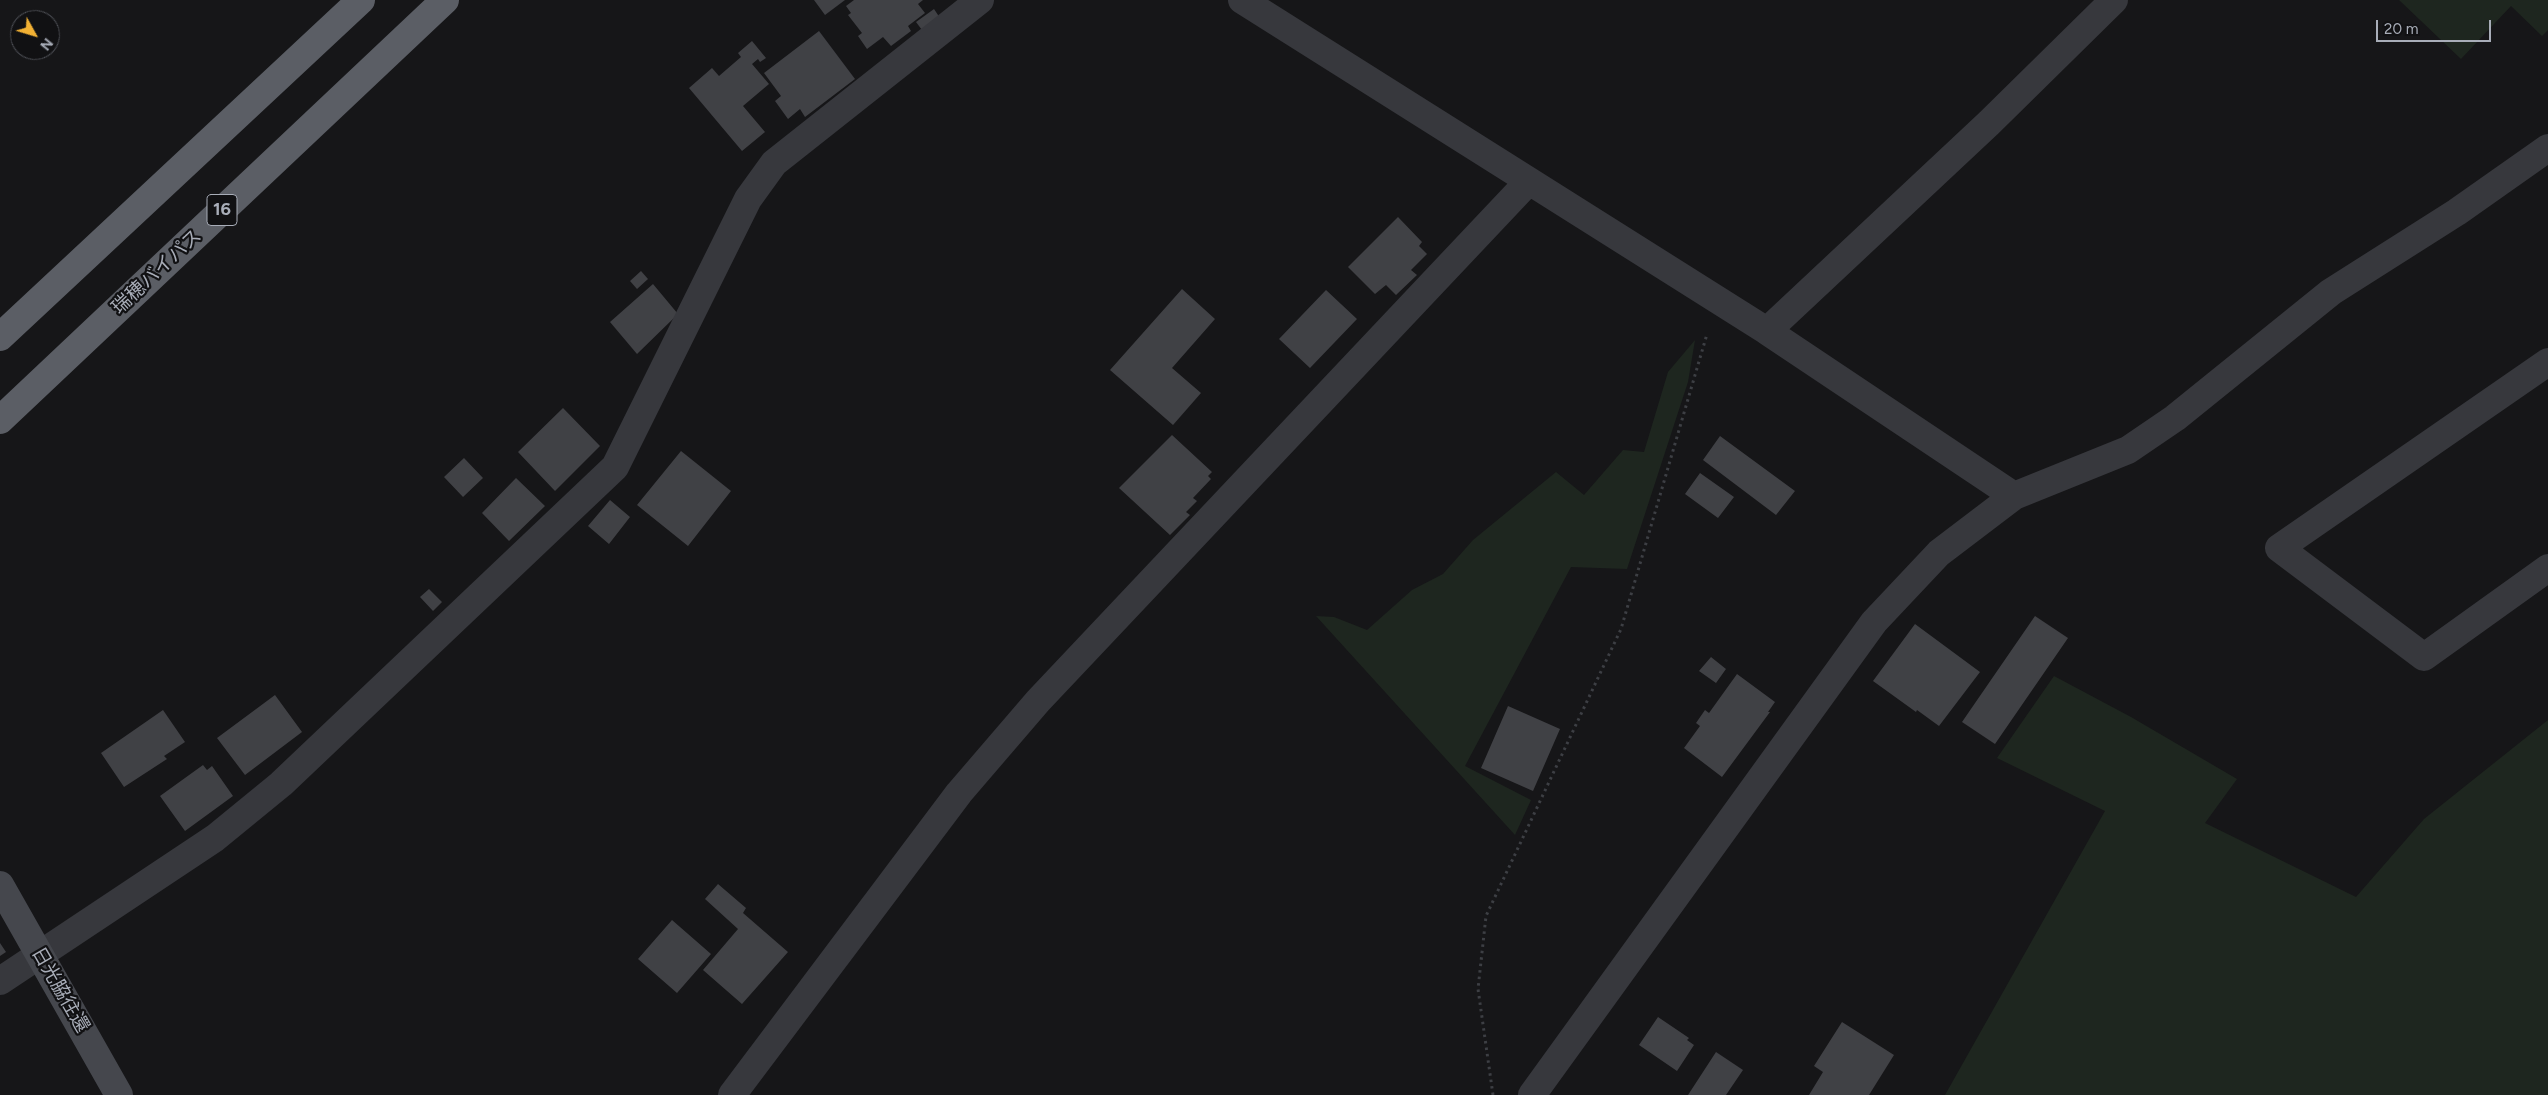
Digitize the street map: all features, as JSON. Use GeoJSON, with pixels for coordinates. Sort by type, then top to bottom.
{"type":"FeatureCollection","features":[{"type":"Feature","properties":{"kind":"highway"},"geometry":{"type":"LineString","coordinates":[[0,337],[361,0]]}},
{"type":"Feature","properties":{"kind":"highway","name":"瑞穂バイパス"},"geometry":{"type":"LineString","coordinates":[[0,420],[444,0]]}},
{"type":"Feature","properties":{"kind":"main road","name":"日光脇往還"},"geometry":{"type":"LineString","coordinates":[[0,885],[119,1095]]}},
{"type":"Feature","properties":{"kind":"street"},"geometry":{"type":"LineString","coordinates":[[0,981],[216,838],[281,784],[615,466],[748,199],[774,163],[980,0]]}},
{"type":"Feature","properties":{"kind":"street"},"geometry":{"type":"LineString","coordinates":[[1242,0],[1767,332],[2014,496]]}},
{"type":"Feature","properties":{"kind":"street"},"geometry":{"type":"LineString","coordinates":[[1767,332],[1989,123],[2114,0]]}},
{"type":"Feature","properties":{"kind":"street"},"geometry":{"type":"LineString","coordinates":[[1532,1095],[1874,622],[1939,553],[2014,496],[2128,450],[2175,418],[2331,292],[2457,212],[2548,148]]}},
{"type":"Feature","properties":{"kind":"street"},"geometry":{"type":"LineString","coordinates":[[732,1095],[959,793],[1038,701],[1529,181]]}},
{"type":"Feature","properties":{"kind":"street"},"geometry":{"type":"LineString","coordinates":[[2548,362],[2279,548],[2424,657],[2548,568]]}},
{"type":"Feature","properties":{"kind":"path"},"geometry":{"type":"LineString","coordinates":[[1493,1095],[1478,989],[1486,916],[1621,629],[1717,300]]}},
{"type":"Feature","properties":{"kind":"shaded area"},"geometry":{"type":"Polygon","coordinates":[[[2399,0],[2548,0],[2548,30],[2542,36],[2511,6],[2461,59],[2399,0]]]}},
{"type":"Feature","properties":{"kind":"shaded area"},"geometry":{"type":"Polygon","coordinates":[[[1695,340],[1688,382],[1627,569],[1571,567],[1465,766],[1531,800],[1515,835],[1316,616],[1334,617],[1367,630],[1412,590],[1443,574],[1473,540],[1556,472],[1584,495],[1623,450],[1644,452],[1668,372],[1695,340]]]}},
{"type":"Feature","properties":{"kind":"shaded area"},"geometry":{"type":"Polygon","coordinates":[[[2054,676],[2131,717],[2237,779],[2205,823],[2356,897],[2424,819],[2548,720],[2548,1095],[1945,1095],[2105,811],[1997,758],[2054,676]]]}},
{"type":"Feature","properties":{"kind":"building"},"geometry":{"type":"Polygon","coordinates":[[[814,0],[845,0],[825,15],[814,0]]]}},
{"type":"Feature","properties":{"kind":"building"},"geometry":{"type":"Polygon","coordinates":[[[854,0],[923,0],[918,4],[925,13],[908,26],[911,31],[891,46],[883,37],[867,49],[858,36],[862,33],[848,15],[851,13],[846,6],[854,0]]]}},
{"type":"Feature","properties":{"kind":"building"},"geometry":{"type":"Polygon","coordinates":[[[934,9],[940,18],[922,30],[916,22],[934,9]]]}},
{"type":"Feature","properties":{"kind":"building"},"geometry":{"type":"Polygon","coordinates":[[[819,31],[855,79],[805,117],[800,109],[788,119],[775,101],[781,96],[764,73],[819,31]]]}},
{"type":"Feature","properties":{"kind":"building"},"geometry":{"type":"Polygon","coordinates":[[[752,41],[766,58],[760,62],[758,59],[752,64],[769,84],[743,106],[765,132],[742,151],[689,88],[712,68],[719,76],[741,57],[738,53],[752,41]]]}},
{"type":"Feature","properties":{"kind":"building"},"geometry":{"type":"Polygon","coordinates":[[[1398,217],[1422,242],[1419,246],[1427,254],[1411,270],[1417,275],[1396,295],[1386,285],[1375,294],[1348,267],[1398,217]]]}},
{"type":"Feature","properties":{"kind":"building"},"geometry":{"type":"Polygon","coordinates":[[[641,271],[648,279],[637,289],[630,281],[641,271]]]}},
{"type":"Feature","properties":{"kind":"building"},"geometry":{"type":"Polygon","coordinates":[[[653,284],[678,314],[637,354],[610,322],[653,284]]]}},
{"type":"Feature","properties":{"kind":"building"},"geometry":{"type":"Polygon","coordinates":[[[1182,289],[1215,319],[1172,368],[1201,393],[1173,425],[1110,370],[1182,289]]]}},
{"type":"Feature","properties":{"kind":"building"},"geometry":{"type":"Polygon","coordinates":[[[1326,290],[1357,319],[1310,368],[1279,339],[1326,290]]]}},
{"type":"Feature","properties":{"kind":"building"},"geometry":{"type":"Polygon","coordinates":[[[563,408],[600,446],[555,491],[518,452],[563,408]]]}},
{"type":"Feature","properties":{"kind":"building"},"geometry":{"type":"Polygon","coordinates":[[[1172,435],[1212,472],[1208,476],[1211,479],[1193,498],[1197,501],[1186,512],[1190,515],[1170,535],[1119,488],[1172,435]]]}},
{"type":"Feature","properties":{"kind":"building"},"geometry":{"type":"Polygon","coordinates":[[[1720,436],[1795,491],[1776,515],[1703,460],[1720,436]]]}},
{"type":"Feature","properties":{"kind":"building"},"geometry":{"type":"Polygon","coordinates":[[[681,451],[731,491],[688,546],[637,505],[681,451]]]}},
{"type":"Feature","properties":{"kind":"building"},"geometry":{"type":"Polygon","coordinates":[[[464,458],[483,478],[463,497],[444,477],[464,458]]]}},
{"type":"Feature","properties":{"kind":"building"},"geometry":{"type":"Polygon","coordinates":[[[1700,473],[1734,497],[1718,518],[1685,494],[1700,473]]]}},
{"type":"Feature","properties":{"kind":"building"},"geometry":{"type":"Polygon","coordinates":[[[516,478],[545,506],[509,541],[482,513],[516,478]]]}},
{"type":"Feature","properties":{"kind":"building"},"geometry":{"type":"Polygon","coordinates":[[[610,500],[630,517],[609,544],[588,526],[610,500]]]}},
{"type":"Feature","properties":{"kind":"building"},"geometry":{"type":"Polygon","coordinates":[[[429,589],[442,602],[433,611],[420,597],[429,589]]]}},
{"type":"Feature","properties":{"kind":"building"},"geometry":{"type":"Polygon","coordinates":[[[2035,616],[2068,638],[1995,744],[1962,722],[2035,616]]]}},
{"type":"Feature","properties":{"kind":"building"},"geometry":{"type":"Polygon","coordinates":[[[1915,624],[1980,672],[1939,726],[1873,681],[1915,624]]]}},
{"type":"Feature","properties":{"kind":"building"},"geometry":{"type":"Polygon","coordinates":[[[1711,657],[1726,669],[1716,683],[1699,671],[1711,657]]]}},
{"type":"Feature","properties":{"kind":"building"},"geometry":{"type":"Polygon","coordinates":[[[1737,674],[1775,702],[1768,712],[1770,712],[1722,777],[1684,748],[1700,726],[1696,723],[1705,710],[1709,713],[1737,674]]]}},
{"type":"Feature","properties":{"kind":"building"},"geometry":{"type":"Polygon","coordinates":[[[275,695],[302,732],[245,775],[217,738],[275,695]]]}},
{"type":"Feature","properties":{"kind":"building"},"geometry":{"type":"Polygon","coordinates":[[[1508,706],[1560,729],[1533,791],[1481,768],[1508,706]]]}},
{"type":"Feature","properties":{"kind":"building"},"geometry":{"type":"Polygon","coordinates":[[[163,710],[185,742],[164,756],[167,759],[124,787],[101,753],[163,710]]]}},
{"type":"Feature","properties":{"kind":"building"},"geometry":{"type":"Polygon","coordinates":[[[203,765],[207,770],[212,766],[233,796],[185,831],[160,796],[203,765]]]}},
{"type":"Feature","properties":{"kind":"building"},"geometry":{"type":"Polygon","coordinates":[[[718,884],[746,908],[743,913],[788,952],[742,1004],[703,970],[738,929],[705,899],[718,884]]]}},
{"type":"Feature","properties":{"kind":"building"},"geometry":{"type":"Polygon","coordinates":[[[672,920],[711,954],[677,993],[638,959],[672,920]]]}},
{"type":"Feature","properties":{"kind":"building"},"geometry":{"type":"Polygon","coordinates":[[[0,943],[6,952],[0,956],[0,943]]]}},
{"type":"Feature","properties":{"kind":"building"},"geometry":{"type":"Polygon","coordinates":[[[1658,1017],[1689,1038],[1687,1040],[1694,1045],[1677,1071],[1639,1045],[1658,1017]]]}},
{"type":"Feature","properties":{"kind":"building"},"geometry":{"type":"Polygon","coordinates":[[[1842,1022],[1894,1055],[1869,1095],[1809,1095],[1823,1072],[1814,1066],[1842,1022]]]}},
{"type":"Feature","properties":{"kind":"building"},"geometry":{"type":"Polygon","coordinates":[[[1716,1052],[1743,1070],[1726,1095],[1688,1095],[1716,1052]]]}}]}
